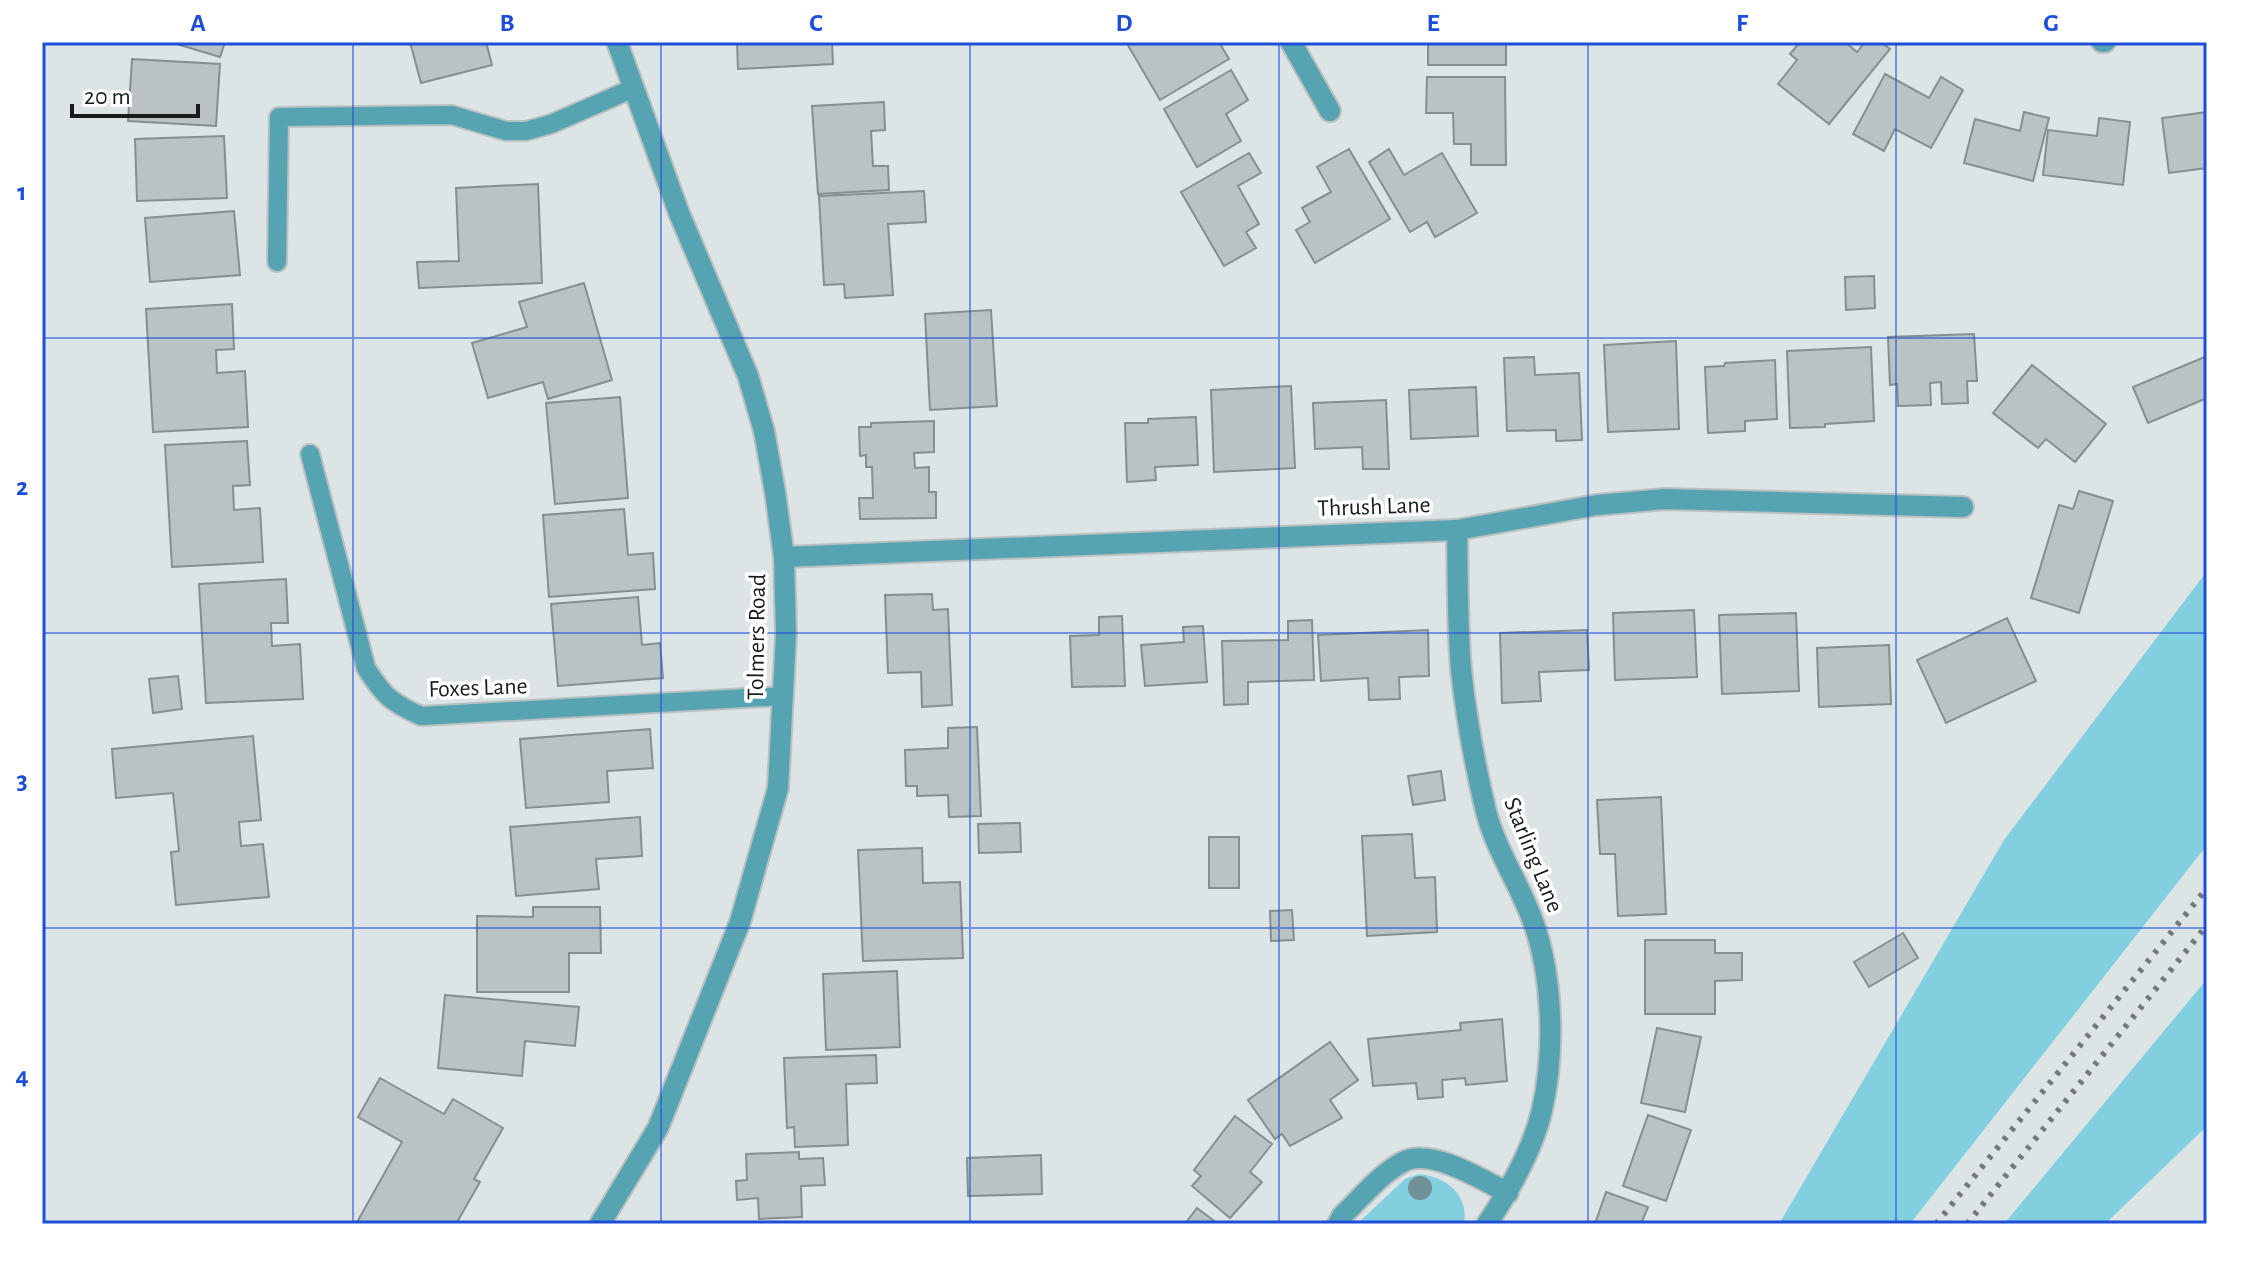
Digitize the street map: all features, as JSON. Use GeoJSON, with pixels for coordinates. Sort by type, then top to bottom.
{"type":"FeatureCollection","features":[{"type":"Feature","properties":{"kind":"street","name":"Tolmers Road"},"geometry":{"type":"LineString","coordinates":[[600,1224],[658,1128],[740,922],[778,788],[786,635],[784,557],[764,431],[748,376],[679,213],[617,42]]}},
{"type":"Feature","properties":{"kind":"street"},"geometry":{"type":"LineString","coordinates":[[1291,42],[1330,111]]}},
{"type":"Feature","properties":{"kind":"street","name":"Thrush Lane"},"geometry":{"type":"LineString","coordinates":[[784,557],[1457,530],[1597,505],[1665,499],[1963,507]]}},
{"type":"Feature","properties":{"kind":"street","name":"Starling Lane"},"geometry":{"type":"LineString","coordinates":[[1457,530],[1461,668],[1471,750],[1489,823],[1534,924],[1547,977],[1551,1036],[1542,1110],[1508,1193],[1487,1224]]}},
{"type":"Feature","properties":{"kind":"street"},"geometry":{"type":"LineString","coordinates":[[1338,1224],[1342,1216],[1406,1160],[1434,1159],[1508,1193]]}},
{"type":"Feature","properties":{"kind":"lane"},"geometry":{"type":"LineString","coordinates":[[277,262],[279,117],[452,115],[506,131],[526,131],[551,124],[634,88]]}},
{"type":"Feature","properties":{"kind":"lane","name":"Foxes Lane"},"geometry":{"type":"LineString","coordinates":[[310,454],[366,668],[379,689],[396,704],[421,716],[784,696]]}},
{"type":"Feature","properties":{"kind":"shaded area"},"geometry":{"type":"Polygon","coordinates":[[[2207,571],[2207,845],[1910,1224],[1779,1224],[2004,840],[2207,571]]]}},
{"type":"Feature","properties":{"kind":"shaded area"},"geometry":{"type":"Polygon","coordinates":[[[2207,979],[2207,1126],[2105,1224],[2004,1224],[2207,979]]]}},
{"type":"Feature","properties":{"kind":"shaded area"},"geometry":{"type":"Polygon","coordinates":[[[1419,1174],[1438,1179],[1454,1189],[1463,1204],[1464,1224],[1357,1224],[1405,1179],[1419,1174]]]}},
{"type":"Feature","properties":{"kind":"building"},"geometry":{"type":"Polygon","coordinates":[[[170,42],[225,42],[220,57],[170,42]]]}},
{"type":"Feature","properties":{"kind":"building"},"geometry":{"type":"Polygon","coordinates":[[[410,42],[486,42],[492,65],[421,83],[410,42]]]}},
{"type":"Feature","properties":{"kind":"building"},"geometry":{"type":"Polygon","coordinates":[[[737,42],[832,42],[833,64],[738,69],[737,42]]]}},
{"type":"Feature","properties":{"kind":"building"},"geometry":{"type":"Polygon","coordinates":[[[1126,42],[1219,42],[1229,59],[1160,100],[1126,42]]]}},
{"type":"Feature","properties":{"kind":"building"},"geometry":{"type":"Polygon","coordinates":[[[1428,42],[1506,42],[1506,65],[1428,65],[1428,42]]]}},
{"type":"Feature","properties":{"kind":"building"},"geometry":{"type":"Polygon","coordinates":[[[1800,42],[1845,42],[1857,52],[1865,42],[1881,42],[1890,49],[1829,124],[1778,84],[1797,60],[1790,54],[1800,42]]]}},
{"type":"Feature","properties":{"kind":"building"},"geometry":{"type":"Polygon","coordinates":[[[132,59],[220,64],[216,126],[128,121],[132,59]]]}},
{"type":"Feature","properties":{"kind":"building"},"geometry":{"type":"Polygon","coordinates":[[[1231,70],[1248,100],[1226,114],[1241,141],[1197,167],[1164,109],[1231,70]]]}},
{"type":"Feature","properties":{"kind":"building"},"geometry":{"type":"Polygon","coordinates":[[[1885,74],[1929,98],[1941,77],[1963,90],[1931,148],[1895,129],[1884,151],[1853,134],[1885,74]]]}},
{"type":"Feature","properties":{"kind":"building"},"geometry":{"type":"Polygon","coordinates":[[[1427,77],[1505,77],[1506,165],[1471,165],[1471,144],[1454,144],[1453,113],[1426,113],[1427,77]]]}},
{"type":"Feature","properties":{"kind":"building"},"geometry":{"type":"Polygon","coordinates":[[[884,102],[885,130],[871,131],[873,166],[888,166],[889,190],[818,194],[812,106],[884,102]]]}},
{"type":"Feature","properties":{"kind":"building"},"geometry":{"type":"Polygon","coordinates":[[[2024,112],[2049,118],[2033,181],[1964,163],[1975,119],[2020,131],[2024,112]]]}},
{"type":"Feature","properties":{"kind":"building"},"geometry":{"type":"Polygon","coordinates":[[[2207,112],[2207,168],[2169,173],[2162,118],[2207,112]]]}},
{"type":"Feature","properties":{"kind":"building"},"geometry":{"type":"Polygon","coordinates":[[[2099,118],[2130,122],[2123,185],[2043,175],[2048,130],[2097,136],[2099,118]]]}},
{"type":"Feature","properties":{"kind":"building"},"geometry":{"type":"Polygon","coordinates":[[[224,136],[227,198],[137,201],[135,139],[224,136]]]}},
{"type":"Feature","properties":{"kind":"building"},"geometry":{"type":"Polygon","coordinates":[[[1349,149],[1390,219],[1315,263],[1296,230],[1310,222],[1302,208],[1331,192],[1317,167],[1349,149]]]}},
{"type":"Feature","properties":{"kind":"building"},"geometry":{"type":"Polygon","coordinates":[[[1389,149],[1404,175],[1442,153],[1477,213],[1435,237],[1427,222],[1410,232],[1369,162],[1389,149]]]}},
{"type":"Feature","properties":{"kind":"building"},"geometry":{"type":"Polygon","coordinates":[[[1249,153],[1261,173],[1238,186],[1259,224],[1246,232],[1256,248],[1224,266],[1181,192],[1249,153]]]}},
{"type":"Feature","properties":{"kind":"building"},"geometry":{"type":"Polygon","coordinates":[[[538,184],[542,283],[419,288],[417,262],[459,261],[456,188],[538,184]]]}},
{"type":"Feature","properties":{"kind":"building"},"geometry":{"type":"Polygon","coordinates":[[[924,191],[926,222],[888,224],[893,295],[845,298],[844,284],[824,285],[819,196],[924,191]]]}},
{"type":"Feature","properties":{"kind":"building"},"geometry":{"type":"Polygon","coordinates":[[[234,211],[240,275],[150,282],[145,218],[234,211]]]}},
{"type":"Feature","properties":{"kind":"building"},"geometry":{"type":"Polygon","coordinates":[[[1874,276],[1875,308],[1846,310],[1845,277],[1874,276]]]}},
{"type":"Feature","properties":{"kind":"building"},"geometry":{"type":"Polygon","coordinates":[[[584,283],[612,380],[548,399],[543,382],[488,398],[472,343],[527,327],[519,302],[584,283]]]}},
{"type":"Feature","properties":{"kind":"building"},"geometry":{"type":"Polygon","coordinates":[[[232,304],[234,349],[216,350],[217,373],[245,371],[248,427],[153,432],[146,309],[232,304]]]}},
{"type":"Feature","properties":{"kind":"building"},"geometry":{"type":"Polygon","coordinates":[[[991,310],[997,406],[930,410],[925,314],[991,310]]]}},
{"type":"Feature","properties":{"kind":"building"},"geometry":{"type":"Polygon","coordinates":[[[1974,334],[1977,381],[1967,381],[1968,403],[1942,404],[1941,382],[1930,383],[1931,405],[1898,406],[1897,384],[1890,385],[1888,337],[1974,334]]]}},
{"type":"Feature","properties":{"kind":"building"},"geometry":{"type":"Polygon","coordinates":[[[1676,341],[1679,429],[1608,432],[1604,345],[1676,341]]]}},
{"type":"Feature","properties":{"kind":"building"},"geometry":{"type":"Polygon","coordinates":[[[1871,347],[1874,421],[1790,428],[1787,351],[1871,347]]]}},
{"type":"Feature","properties":{"kind":"building"},"geometry":{"type":"Polygon","coordinates":[[[2207,356],[2207,398],[2148,423],[2133,387],[2207,356]]]}},
{"type":"Feature","properties":{"kind":"building"},"geometry":{"type":"Polygon","coordinates":[[[1534,357],[1535,375],[1579,373],[1582,440],[1556,441],[1556,430],[1507,431],[1504,358],[1534,357]]]}},
{"type":"Feature","properties":{"kind":"building"},"geometry":{"type":"Polygon","coordinates":[[[1775,360],[1777,419],[1745,421],[1745,431],[1708,433],[1705,367],[1775,360]]]}},
{"type":"Feature","properties":{"kind":"building"},"geometry":{"type":"Polygon","coordinates":[[[2032,365],[2106,424],[2075,462],[2046,439],[2038,448],[1993,413],[2032,365]]]}},
{"type":"Feature","properties":{"kind":"building"},"geometry":{"type":"Polygon","coordinates":[[[1291,386],[1295,468],[1214,472],[1211,390],[1291,386]]]}},
{"type":"Feature","properties":{"kind":"building"},"geometry":{"type":"Polygon","coordinates":[[[1476,387],[1478,436],[1411,439],[1409,390],[1476,387]]]}},
{"type":"Feature","properties":{"kind":"building"},"geometry":{"type":"Polygon","coordinates":[[[620,397],[628,498],[555,504],[546,403],[620,397]]]}},
{"type":"Feature","properties":{"kind":"building"},"geometry":{"type":"Polygon","coordinates":[[[1386,400],[1389,469],[1363,469],[1362,447],[1315,449],[1313,403],[1386,400]]]}},
{"type":"Feature","properties":{"kind":"building"},"geometry":{"type":"Polygon","coordinates":[[[1196,417],[1198,465],[1155,467],[1156,480],[1127,482],[1125,423],[1196,417]]]}},
{"type":"Feature","properties":{"kind":"building"},"geometry":{"type":"Polygon","coordinates":[[[934,421],[934,452],[914,453],[915,468],[929,467],[929,492],[936,492],[936,518],[860,519],[859,498],[873,498],[872,467],[866,467],[866,455],[860,456],[859,427],[871,427],[871,423],[934,421]]]}},
{"type":"Feature","properties":{"kind":"building"},"geometry":{"type":"Polygon","coordinates":[[[247,441],[250,485],[233,486],[234,510],[260,508],[263,562],[172,567],[165,445],[247,441]]]}},
{"type":"Feature","properties":{"kind":"building"},"geometry":{"type":"Polygon","coordinates":[[[2079,491],[2113,501],[2079,613],[2031,598],[2059,505],[2073,509],[2079,491]]]}},
{"type":"Feature","properties":{"kind":"building"},"geometry":{"type":"Polygon","coordinates":[[[624,509],[628,555],[653,553],[655,589],[549,597],[543,515],[624,509]]]}},
{"type":"Feature","properties":{"kind":"building"},"geometry":{"type":"Polygon","coordinates":[[[286,579],[288,623],[271,623],[272,646],[300,644],[303,699],[206,703],[199,584],[286,579]]]}},
{"type":"Feature","properties":{"kind":"building"},"geometry":{"type":"Polygon","coordinates":[[[932,594],[933,610],[948,609],[952,705],[922,707],[921,672],[888,673],[885,595],[932,594]]]}},
{"type":"Feature","properties":{"kind":"building"},"geometry":{"type":"Polygon","coordinates":[[[638,597],[642,645],[660,643],[663,678],[558,686],[551,604],[638,597]]]}},
{"type":"Feature","properties":{"kind":"building"},"geometry":{"type":"Polygon","coordinates":[[[1694,610],[1697,677],[1615,680],[1613,613],[1694,610]]]}},
{"type":"Feature","properties":{"kind":"building"},"geometry":{"type":"Polygon","coordinates":[[[1796,613],[1799,691],[1722,694],[1719,615],[1796,613]]]}},
{"type":"Feature","properties":{"kind":"building"},"geometry":{"type":"Polygon","coordinates":[[[1122,616],[1125,686],[1072,687],[1070,636],[1099,635],[1099,617],[1122,616]]]}},
{"type":"Feature","properties":{"kind":"building"},"geometry":{"type":"Polygon","coordinates":[[[2007,618],[2036,681],[1946,723],[1917,660],[2007,618]]]}},
{"type":"Feature","properties":{"kind":"building"},"geometry":{"type":"Polygon","coordinates":[[[1312,620],[1314,680],[1248,682],[1248,704],[1224,705],[1222,641],[1288,640],[1288,621],[1312,620]]]}},
{"type":"Feature","properties":{"kind":"building"},"geometry":{"type":"Polygon","coordinates":[[[1203,626],[1207,682],[1145,686],[1141,645],[1184,642],[1183,627],[1203,626]]]}},
{"type":"Feature","properties":{"kind":"building"},"geometry":{"type":"Polygon","coordinates":[[[1428,630],[1429,676],[1399,677],[1400,699],[1369,700],[1368,678],[1321,681],[1318,635],[1428,630]]]}},
{"type":"Feature","properties":{"kind":"building"},"geometry":{"type":"Polygon","coordinates":[[[1587,630],[1589,670],[1539,672],[1541,701],[1502,703],[1500,633],[1587,630]]]}},
{"type":"Feature","properties":{"kind":"building"},"geometry":{"type":"Polygon","coordinates":[[[1889,645],[1891,704],[1819,707],[1817,648],[1889,645]]]}},
{"type":"Feature","properties":{"kind":"building"},"geometry":{"type":"Polygon","coordinates":[[[178,676],[182,709],[153,713],[149,679],[178,676]]]}},
{"type":"Feature","properties":{"kind":"building"},"geometry":{"type":"Polygon","coordinates":[[[977,727],[981,816],[949,817],[948,795],[917,796],[917,786],[906,786],[905,750],[948,748],[948,728],[977,727]]]}},
{"type":"Feature","properties":{"kind":"building"},"geometry":{"type":"Polygon","coordinates":[[[650,729],[653,768],[607,771],[609,802],[526,808],[520,739],[650,729]]]}},
{"type":"Feature","properties":{"kind":"building"},"geometry":{"type":"Polygon","coordinates":[[[253,736],[261,820],[239,822],[241,846],[263,844],[269,897],[176,905],[171,852],[179,851],[173,793],[116,798],[112,749],[253,736]]]}},
{"type":"Feature","properties":{"kind":"building"},"geometry":{"type":"Polygon","coordinates":[[[1441,771],[1445,800],[1413,805],[1408,776],[1441,771]]]}},
{"type":"Feature","properties":{"kind":"building"},"geometry":{"type":"Polygon","coordinates":[[[1661,797],[1666,914],[1618,916],[1615,854],[1600,854],[1597,800],[1661,797]]]}},
{"type":"Feature","properties":{"kind":"building"},"geometry":{"type":"Polygon","coordinates":[[[640,817],[642,856],[596,859],[599,889],[516,896],[510,827],[640,817]]]}},
{"type":"Feature","properties":{"kind":"building"},"geometry":{"type":"Polygon","coordinates":[[[1020,823],[1021,852],[979,853],[978,824],[1020,823]]]}},
{"type":"Feature","properties":{"kind":"building"},"geometry":{"type":"Polygon","coordinates":[[[1412,834],[1415,878],[1435,877],[1437,932],[1367,936],[1362,836],[1412,834]]]}},
{"type":"Feature","properties":{"kind":"building"},"geometry":{"type":"Polygon","coordinates":[[[1209,837],[1239,837],[1239,888],[1209,888],[1209,837]]]}},
{"type":"Feature","properties":{"kind":"building"},"geometry":{"type":"Polygon","coordinates":[[[922,848],[923,883],[960,882],[963,958],[863,961],[858,850],[922,848]]]}},
{"type":"Feature","properties":{"kind":"building"},"geometry":{"type":"Polygon","coordinates":[[[533,907],[600,907],[601,953],[569,953],[569,992],[477,992],[477,916],[533,917],[533,907]]]}},
{"type":"Feature","properties":{"kind":"building"},"geometry":{"type":"Polygon","coordinates":[[[1292,910],[1294,940],[1271,941],[1270,911],[1292,910]]]}},
{"type":"Feature","properties":{"kind":"building"},"geometry":{"type":"Polygon","coordinates":[[[1903,933],[1918,958],[1869,987],[1854,962],[1903,933]]]}},
{"type":"Feature","properties":{"kind":"building"},"geometry":{"type":"Polygon","coordinates":[[[1645,940],[1715,940],[1715,953],[1742,953],[1742,980],[1715,981],[1715,1014],[1645,1014],[1645,940]]]}},
{"type":"Feature","properties":{"kind":"building"},"geometry":{"type":"Polygon","coordinates":[[[897,971],[900,1047],[826,1050],[823,974],[897,971]]]}},
{"type":"Feature","properties":{"kind":"building"},"geometry":{"type":"Polygon","coordinates":[[[445,995],[579,1007],[575,1046],[525,1041],[522,1076],[438,1068],[445,995]]]}},
{"type":"Feature","properties":{"kind":"building"},"geometry":{"type":"Polygon","coordinates":[[[1502,1019],[1507,1081],[1466,1085],[1465,1078],[1442,1080],[1443,1097],[1418,1099],[1416,1083],[1373,1086],[1368,1039],[1461,1030],[1460,1023],[1502,1019]]]}},
{"type":"Feature","properties":{"kind":"building"},"geometry":{"type":"Polygon","coordinates":[[[1657,1028],[1701,1037],[1685,1112],[1641,1103],[1657,1028]]]}},
{"type":"Feature","properties":{"kind":"building"},"geometry":{"type":"Polygon","coordinates":[[[1330,1042],[1358,1080],[1330,1100],[1342,1118],[1290,1146],[1282,1134],[1275,1139],[1248,1100],[1330,1042]]]}},
{"type":"Feature","properties":{"kind":"building"},"geometry":{"type":"Polygon","coordinates":[[[876,1055],[877,1083],[846,1084],[848,1145],[795,1147],[794,1127],[787,1128],[784,1058],[876,1055]]]}},
{"type":"Feature","properties":{"kind":"building"},"geometry":{"type":"Polygon","coordinates":[[[380,1078],[444,1114],[453,1099],[503,1128],[474,1179],[480,1182],[456,1224],[356,1224],[402,1142],[358,1117],[380,1078]]]}},
{"type":"Feature","properties":{"kind":"building"},"geometry":{"type":"Polygon","coordinates":[[[1648,1115],[1691,1130],[1666,1201],[1623,1186],[1648,1115]]]}},
{"type":"Feature","properties":{"kind":"building"},"geometry":{"type":"Polygon","coordinates":[[[1235,1116],[1272,1144],[1250,1172],[1262,1182],[1230,1218],[1192,1186],[1201,1176],[1194,1170],[1235,1116]]]}},
{"type":"Feature","properties":{"kind":"building"},"geometry":{"type":"Polygon","coordinates":[[[799,1152],[799,1159],[823,1158],[825,1185],[801,1186],[802,1217],[759,1219],[758,1198],[737,1200],[736,1181],[747,1180],[746,1154],[799,1152]]]}},
{"type":"Feature","properties":{"kind":"building"},"geometry":{"type":"Polygon","coordinates":[[[1041,1155],[1042,1194],[968,1196],[967,1158],[1041,1155]]]}},
{"type":"Feature","properties":{"kind":"building"},"geometry":{"type":"Polygon","coordinates":[[[1606,1192],[1648,1207],[1641,1224],[1595,1224],[1606,1192]]]}},
{"type":"Feature","properties":{"kind":"building"},"geometry":{"type":"Polygon","coordinates":[[[1197,1208],[1218,1224],[1185,1224],[1197,1208]]]}},
{"type":"Feature","properties":{"kind":"railway"},"geometry":{"type":"LineString","coordinates":[[1936,1224],[2207,888]]}},
{"type":"Feature","properties":{"kind":"railway"},"geometry":{"type":"LineString","coordinates":[[1967,1224],[2207,925]]}}]}
